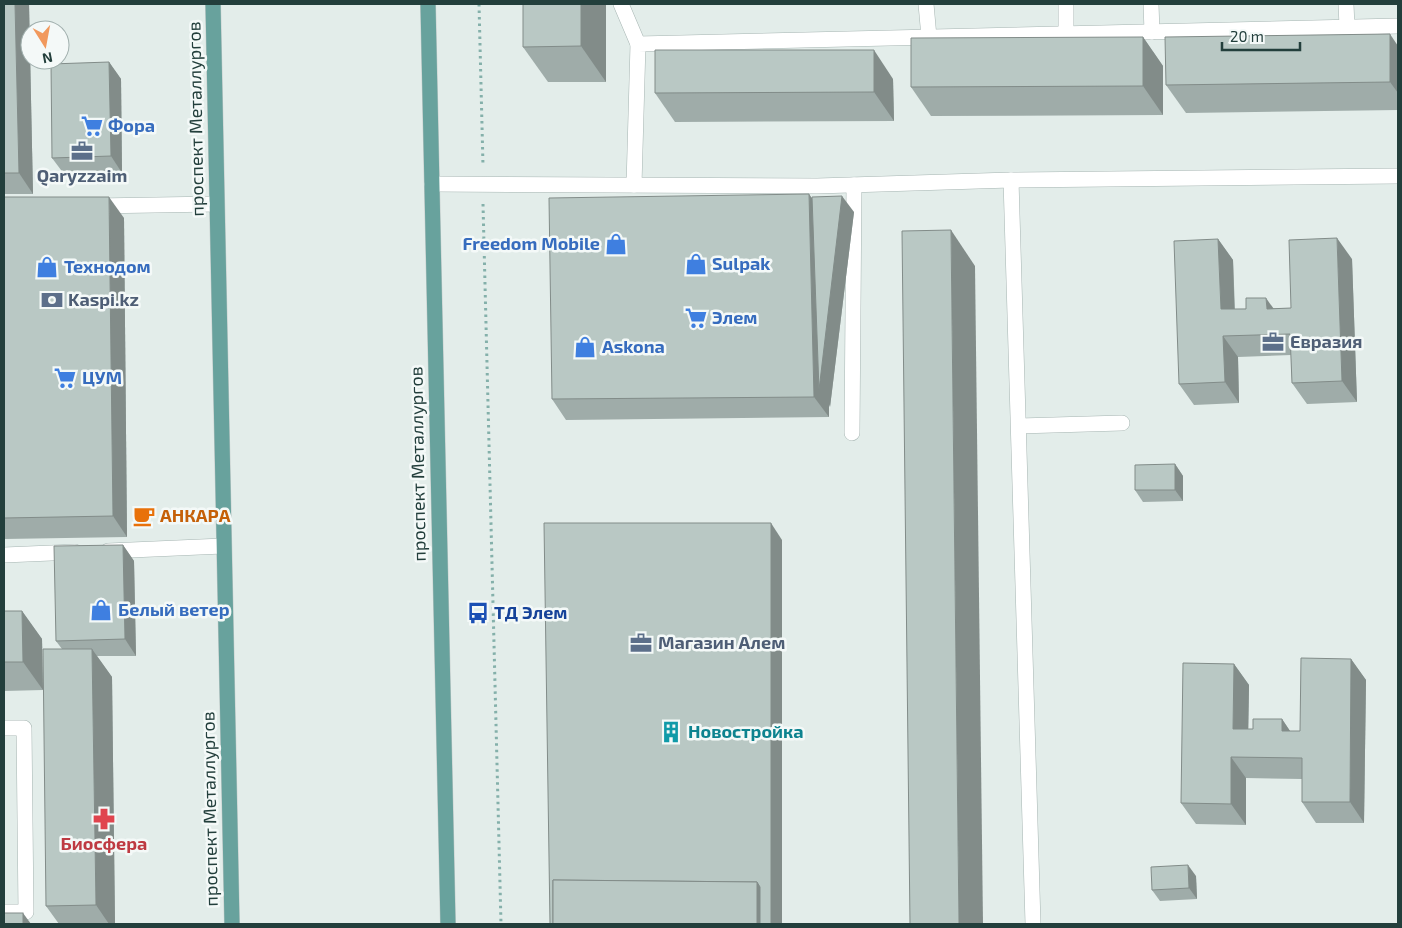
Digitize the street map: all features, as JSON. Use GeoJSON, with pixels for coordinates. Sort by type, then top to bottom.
{"type":"FeatureCollection","features":[{"type":"Feature","properties":{"kind":"main road","name":"проспект Металлургов"},"geometry":{"type":"LineString","coordinates":[[212,4],[232,924]]}},
{"type":"Feature","properties":{"kind":"main road","name":"проспект Металлургов"},"geometry":{"type":"LineString","coordinates":[[428,4],[448,924]]}},
{"type":"Feature","properties":{"kind":"street"},"geometry":{"type":"LineString","coordinates":[[622,4],[638,44],[634,185]]}},
{"type":"Feature","properties":{"kind":"street"},"geometry":{"type":"LineString","coordinates":[[926,4],[929,37]]}},
{"type":"Feature","properties":{"kind":"street"},"geometry":{"type":"LineString","coordinates":[[1066,4],[1066,34]]}},
{"type":"Feature","properties":{"kind":"street"},"geometry":{"type":"LineString","coordinates":[[1151,4],[1152,32]]}},
{"type":"Feature","properties":{"kind":"street"},"geometry":{"type":"LineString","coordinates":[[1346,4],[1347,27]]}},
{"type":"Feature","properties":{"kind":"street"},"geometry":{"type":"LineString","coordinates":[[638,44],[1398,26]]}},
{"type":"Feature","properties":{"kind":"street"},"geometry":{"type":"LineString","coordinates":[[432,184],[854,184],[1011,180],[1398,176]]}},
{"type":"Feature","properties":{"kind":"street"},"geometry":{"type":"LineString","coordinates":[[1011,180],[1033,924]]}},
{"type":"Feature","properties":{"kind":"street"},"geometry":{"type":"LineString","coordinates":[[852,433],[854,184]]}},
{"type":"Feature","properties":{"kind":"street"},"geometry":{"type":"LineString","coordinates":[[81,206],[216,204]]}},
{"type":"Feature","properties":{"kind":"street"},"geometry":{"type":"LineString","coordinates":[[1019,426],[1122,423]]}},
{"type":"Feature","properties":{"kind":"street"},"geometry":{"type":"LineString","coordinates":[[4,555],[223,546]]}},
{"type":"Feature","properties":{"kind":"street"},"geometry":{"type":"LineString","coordinates":[[4,728],[24,728],[26,912],[4,912]]}},
{"type":"Feature","properties":{"kind":"path"},"geometry":{"type":"LineString","coordinates":[[479,4],[501,924]]}},
{"type":"Feature","properties":{"kind":"building"},"geometry":{"type":"Polygon","coordinates":[[[4,4],[15,4],[19,173],[4,173],[4,4]]]}},
{"type":"Feature","properties":{"kind":"building"},"geometry":{"type":"Polygon","coordinates":[[[523,4],[581,4],[581,46],[523,47],[523,4]]]}},
{"type":"Feature","properties":{"kind":"building"},"geometry":{"type":"Polygon","coordinates":[[[1390,34],[1390,82],[1166,85],[1165,37],[1390,34]]]}},
{"type":"Feature","properties":{"kind":"building"},"geometry":{"type":"Polygon","coordinates":[[[1143,37],[1143,86],[911,87],[911,38],[1143,37]]]}},
{"type":"Feature","properties":{"kind":"building"},"geometry":{"type":"Polygon","coordinates":[[[655,50],[874,50],[874,92],[655,93],[655,50]]]}},
{"type":"Feature","properties":{"kind":"building","name":"Фора"},"geometry":{"type":"Polygon","coordinates":[[[109,62],[111,156],[52,158],[51,70],[70,70],[70,63],[109,62]]]}},
{"type":"Feature","properties":{"kind":"building","name":"Элем"},"geometry":{"type":"Polygon","coordinates":[[[809,194],[814,397],[552,399],[549,198],[809,194]]]}},
{"type":"Feature","properties":{"kind":"building"},"geometry":{"type":"Polygon","coordinates":[[[842,196],[819,390],[812,197],[842,196]]]}},
{"type":"Feature","properties":{"kind":"building","name":"ЦУМ"},"geometry":{"type":"Polygon","coordinates":[[[4,197],[109,197],[113,516],[4,518],[4,197]]]}},
{"type":"Feature","properties":{"kind":"building"},"geometry":{"type":"Polygon","coordinates":[[[951,230],[959,924],[910,924],[902,231],[951,230]]]}},
{"type":"Feature","properties":{"kind":"building"},"geometry":{"type":"Polygon","coordinates":[[[1337,238],[1342,381],[1292,383],[1290,334],[1223,336],[1225,382],[1179,384],[1174,241],[1218,239],[1221,309],[1246,309],[1246,298],[1266,298],[1267,309],[1291,308],[1289,240],[1337,238]]]}},
{"type":"Feature","properties":{"kind":"building"},"geometry":{"type":"Polygon","coordinates":[[[1175,464],[1175,490],[1135,490],[1135,465],[1175,464]]]}},
{"type":"Feature","properties":{"kind":"building","name":"Новостройка"},"geometry":{"type":"Polygon","coordinates":[[[544,523],[771,523],[771,924],[760,924],[760,887],[757,882],[553,880],[553,924],[550,924],[544,523]]]}},
{"type":"Feature","properties":{"kind":"building"},"geometry":{"type":"Polygon","coordinates":[[[123,545],[125,639],[56,641],[54,546],[123,545]]]}},
{"type":"Feature","properties":{"kind":"building"},"geometry":{"type":"Polygon","coordinates":[[[4,611],[22,611],[23,662],[4,662],[4,611]]]}},
{"type":"Feature","properties":{"kind":"building"},"geometry":{"type":"Polygon","coordinates":[[[43,649],[92,649],[96,905],[46,906],[43,649]]]}},
{"type":"Feature","properties":{"kind":"building"},"geometry":{"type":"Polygon","coordinates":[[[1301,658],[1351,659],[1350,802],[1302,802],[1302,758],[1231,757],[1231,804],[1181,803],[1183,663],[1234,664],[1233,729],[1253,729],[1253,719],[1282,719],[1282,731],[1300,731],[1301,658]]]}},
{"type":"Feature","properties":{"kind":"building"},"geometry":{"type":"Polygon","coordinates":[[[1188,865],[1189,888],[1152,890],[1151,867],[1188,865]]]}},
{"type":"Feature","properties":{"kind":"building"},"geometry":{"type":"Polygon","coordinates":[[[553,880],[757,882],[757,924],[553,924],[553,880]]]}},
{"type":"Feature","properties":{"kind":"building"},"geometry":{"type":"Polygon","coordinates":[[[4,913],[23,913],[23,924],[4,924],[4,913]]]}},
{"type":"Feature","properties":{"kind":"place","name":"Фора"},"geometry":{"type":"Point","coordinates":[92,126]}},
{"type":"Feature","properties":{"kind":"place","name":"Qaryzzaim"},"geometry":{"type":"Point","coordinates":[82,151]}},
{"type":"Feature","properties":{"kind":"place","name":"Freedom Mobile"},"geometry":{"type":"Point","coordinates":[616,244]}},
{"type":"Feature","properties":{"kind":"place","name":"Sulpak"},"geometry":{"type":"Point","coordinates":[696,264]}},
{"type":"Feature","properties":{"kind":"place","name":"Технодом"},"geometry":{"type":"Point","coordinates":[47,267]}},
{"type":"Feature","properties":{"kind":"place","name":"Kaspi.kz"},"geometry":{"type":"Point","coordinates":[52,300]}},
{"type":"Feature","properties":{"kind":"place","name":"Элем"},"geometry":{"type":"Point","coordinates":[696,318]}},
{"type":"Feature","properties":{"kind":"place","name":"Евразия"},"geometry":{"type":"Point","coordinates":[1273,342]}},
{"type":"Feature","properties":{"kind":"place","name":"Askona"},"geometry":{"type":"Point","coordinates":[585,347]}},
{"type":"Feature","properties":{"kind":"place","name":"ЦУМ"},"geometry":{"type":"Point","coordinates":[65,378]}},
{"type":"Feature","properties":{"kind":"place","name":"АНКАРА"},"geometry":{"type":"Point","coordinates":[144,516]}},
{"type":"Feature","properties":{"kind":"place","name":"Белый ветер"},"geometry":{"type":"Point","coordinates":[101,610]}},
{"type":"Feature","properties":{"kind":"place","name":"ТД Элем"},"geometry":{"type":"Point","coordinates":[478,613]}},
{"type":"Feature","properties":{"kind":"place","name":"Магазин Алем"},"geometry":{"type":"Point","coordinates":[641,643]}},
{"type":"Feature","properties":{"kind":"place","name":"Новостройка"},"geometry":{"type":"Point","coordinates":[671,732]}},
{"type":"Feature","properties":{"kind":"place","name":"Биосфера"},"geometry":{"type":"Point","coordinates":[104,819]}}]}
